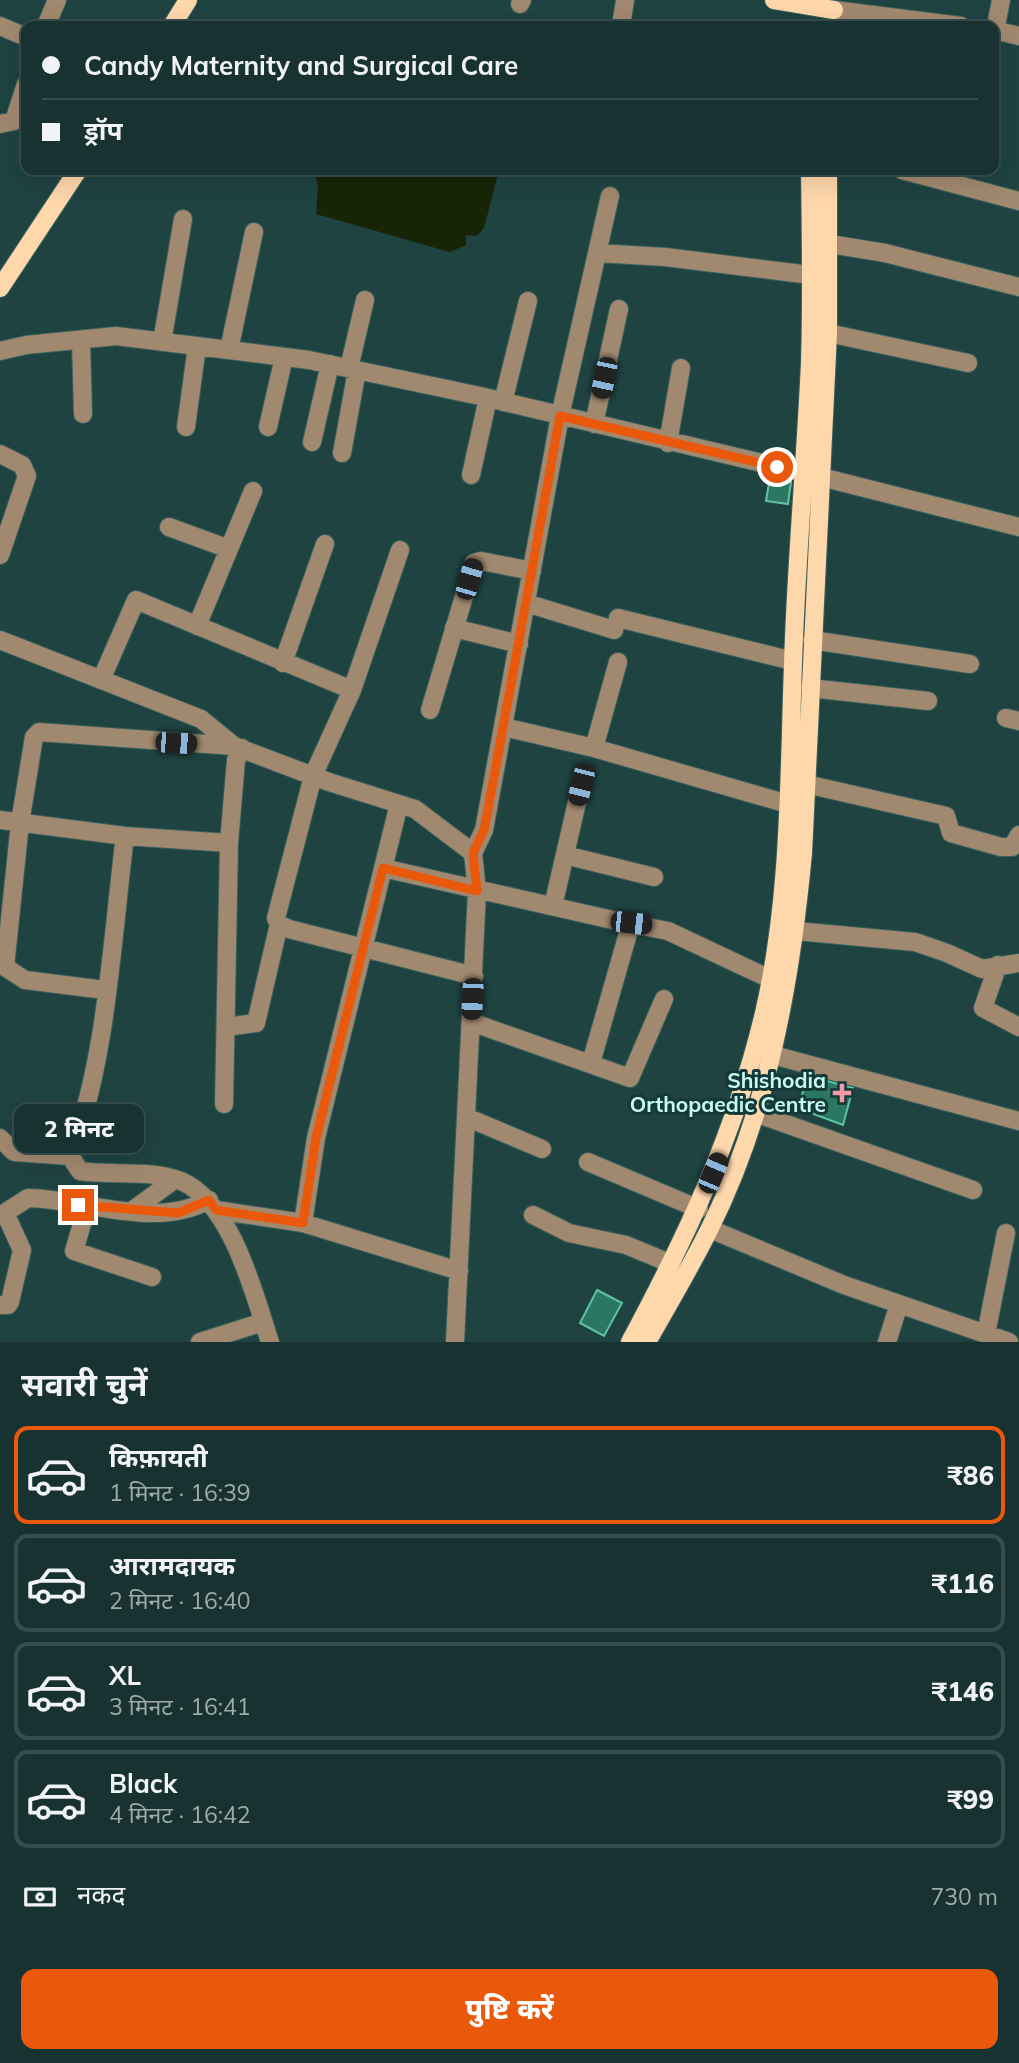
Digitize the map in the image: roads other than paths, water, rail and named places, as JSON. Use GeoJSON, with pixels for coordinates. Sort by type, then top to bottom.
{"type":"FeatureCollection","features":[{"type":"Feature","properties":{"kind":"main road"},"geometry":{"type":"LineString","coordinates":[[175,21],[188,0]]}},
{"type":"Feature","properties":{"kind":"main road"},"geometry":{"type":"LineString","coordinates":[[774,0],[815,4],[834,12]]}},
{"type":"Feature","properties":{"kind":"main road"},"geometry":{"type":"LineString","coordinates":[[0,288],[75,175]]}},
{"type":"Feature","properties":{"kind":"main road"},"geometry":{"type":"LineString","coordinates":[[647,1342],[710,1229],[755,1113],[773,1055],[796,931],[812,640],[810,175]]}},
{"type":"Feature","properties":{"kind":"main road"},"geometry":{"type":"LineString","coordinates":[[630,1342],[699,1209],[744,1086],[770,979],[780,918],[788,804],[793,661],[828,333],[828,175]]}},
{"type":"Feature","properties":{"kind":"street"},"geometry":{"type":"LineString","coordinates":[[48,21],[57,0]]}},
{"type":"Feature","properties":{"kind":"street"},"geometry":{"type":"LineString","coordinates":[[622,21],[625,0]]}},
{"type":"Feature","properties":{"kind":"street"},"geometry":{"type":"LineString","coordinates":[[996,21],[1001,0]]}},
{"type":"Feature","properties":{"kind":"street"},"geometry":{"type":"LineString","coordinates":[[834,12],[916,21]]}},
{"type":"Feature","properties":{"kind":"street"},"geometry":{"type":"LineString","coordinates":[[0,26],[21,35]]}},
{"type":"Feature","properties":{"kind":"street"},"geometry":{"type":"LineString","coordinates":[[999,32],[1019,36]]}},
{"type":"Feature","properties":{"kind":"street"},"geometry":{"type":"LineString","coordinates":[[0,124],[14,121],[21,99]]}},
{"type":"Feature","properties":{"kind":"street"},"geometry":{"type":"LineString","coordinates":[[921,175],[1019,201]]}},
{"type":"Feature","properties":{"kind":"street"},"geometry":{"type":"LineString","coordinates":[[455,1342],[474,976],[477,891],[473,853],[484,830],[560,416],[610,196]]}},
{"type":"Feature","properties":{"kind":"street"},"geometry":{"type":"LineString","coordinates":[[162,342],[183,219]]}},
{"type":"Feature","properties":{"kind":"street"},"geometry":{"type":"LineString","coordinates":[[229,350],[254,232]]}},
{"type":"Feature","properties":{"kind":"street"},"geometry":{"type":"LineString","coordinates":[[830,244],[885,253],[1019,287]]}},
{"type":"Feature","properties":{"kind":"street"},"geometry":{"type":"LineString","coordinates":[[597,253],[664,257],[811,275]]}},
{"type":"Feature","properties":{"kind":"street"},"geometry":{"type":"LineString","coordinates":[[342,453],[353,369],[366,300]]}},
{"type":"Feature","properties":{"kind":"street"},"geometry":{"type":"LineString","coordinates":[[471,475],[528,301]]}},
{"type":"Feature","properties":{"kind":"street"},"geometry":{"type":"LineString","coordinates":[[594,424],[619,309]]}},
{"type":"Feature","properties":{"kind":"street"},"geometry":{"type":"LineString","coordinates":[[828,333],[968,363]]}},
{"type":"Feature","properties":{"kind":"street"},"geometry":{"type":"LineString","coordinates":[[0,351],[116,336],[330,364],[496,400],[1019,527]]}},
{"type":"Feature","properties":{"kind":"street"},"geometry":{"type":"LineString","coordinates":[[81,340],[83,414]]}},
{"type":"Feature","properties":{"kind":"street"},"geometry":{"type":"LineString","coordinates":[[187,427],[197,346]]}},
{"type":"Feature","properties":{"kind":"street"},"geometry":{"type":"LineString","coordinates":[[268,427],[284,357]]}},
{"type":"Feature","properties":{"kind":"street"},"geometry":{"type":"LineString","coordinates":[[312,442],[330,364]]}},
{"type":"Feature","properties":{"kind":"street"},"geometry":{"type":"LineString","coordinates":[[668,443],[681,368]]}},
{"type":"Feature","properties":{"kind":"street"},"geometry":{"type":"LineString","coordinates":[[0,454],[22,465],[27,476],[0,555]]}},
{"type":"Feature","properties":{"kind":"street"},"geometry":{"type":"LineString","coordinates":[[197,626],[253,491]]}},
{"type":"Feature","properties":{"kind":"street"},"geometry":{"type":"LineString","coordinates":[[169,527],[229,549]]}},
{"type":"Feature","properties":{"kind":"street"},"geometry":{"type":"LineString","coordinates":[[284,663],[325,544]]}},
{"type":"Feature","properties":{"kind":"street"},"geometry":{"type":"LineString","coordinates":[[226,1027],[256,1023],[279,925],[276,918],[313,776],[352,690],[400,550]]}},
{"type":"Feature","properties":{"kind":"street"},"geometry":{"type":"LineString","coordinates":[[430,710],[474,563],[481,561],[532,571]]}},
{"type":"Feature","properties":{"kind":"street"},"geometry":{"type":"LineString","coordinates":[[101,680],[136,600],[352,690]]}},
{"type":"Feature","properties":{"kind":"street"},"geometry":{"type":"LineString","coordinates":[[526,603],[793,661]]}},
{"type":"Feature","properties":{"kind":"street"},"geometry":{"type":"LineString","coordinates":[[454,628],[519,644]]}},
{"type":"Feature","properties":{"kind":"street"},"geometry":{"type":"LineString","coordinates":[[0,640],[201,719],[238,747],[313,776],[415,809],[473,853]]}},
{"type":"Feature","properties":{"kind":"street"},"geometry":{"type":"LineString","coordinates":[[812,640],[970,664]]}},
{"type":"Feature","properties":{"kind":"street"},"geometry":{"type":"LineString","coordinates":[[594,748],[618,662]]}},
{"type":"Feature","properties":{"kind":"street"},"geometry":{"type":"LineString","coordinates":[[810,688],[928,701]]}},
{"type":"Feature","properties":{"kind":"street"},"geometry":{"type":"LineString","coordinates":[[504,727],[594,748],[788,804]]}},
{"type":"Feature","properties":{"kind":"street"},"geometry":{"type":"LineString","coordinates":[[105,990],[25,980],[5,967],[20,823],[34,737],[39,732],[238,747]]}},
{"type":"Feature","properties":{"kind":"street"},"geometry":{"type":"LineString","coordinates":[[224,1104],[229,843],[238,747]]}},
{"type":"Feature","properties":{"kind":"street"},"geometry":{"type":"LineString","coordinates":[[806,784],[946,816],[951,833],[982,842],[1012,846],[1019,835]]}},
{"type":"Feature","properties":{"kind":"street"},"geometry":{"type":"LineString","coordinates":[[553,906],[581,785]]}},
{"type":"Feature","properties":{"kind":"street"},"geometry":{"type":"LineString","coordinates":[[303,1223],[316,1138],[399,804]]}},
{"type":"Feature","properties":{"kind":"street"},"geometry":{"type":"LineString","coordinates":[[0,820],[125,836],[229,843]]}},
{"type":"Feature","properties":{"kind":"street"},"geometry":{"type":"LineString","coordinates":[[70,1156],[79,1135],[98,1050],[125,836]]}},
{"type":"Feature","properties":{"kind":"street"},"geometry":{"type":"LineString","coordinates":[[565,855],[654,877]]}},
{"type":"Feature","properties":{"kind":"street"},"geometry":{"type":"LineString","coordinates":[[383,868],[477,891],[668,931],[770,979]]}},
{"type":"Feature","properties":{"kind":"street"},"geometry":{"type":"LineString","coordinates":[[591,1063],[631,923]]}},
{"type":"Feature","properties":{"kind":"street"},"geometry":{"type":"LineString","coordinates":[[279,925],[474,976]]}},
{"type":"Feature","properties":{"kind":"street"},"geometry":{"type":"LineString","coordinates":[[796,931],[915,943],[947,953],[982,969],[1019,963]]}},
{"type":"Feature","properties":{"kind":"street"},"geometry":{"type":"LineString","coordinates":[[998,965],[983,1008],[1019,1027]]}},
{"type":"Feature","properties":{"kind":"street"},"geometry":{"type":"LineString","coordinates":[[471,1022],[631,1077],[664,999]]}},
{"type":"Feature","properties":{"kind":"street"},"geometry":{"type":"LineString","coordinates":[[773,1055],[1019,1121]]}},
{"type":"Feature","properties":{"kind":"street"},"geometry":{"type":"LineString","coordinates":[[755,1113],[973,1190]]}},
{"type":"Feature","properties":{"kind":"street"},"geometry":{"type":"LineString","coordinates":[[466,1117],[542,1149]]}},
{"type":"Feature","properties":{"kind":"street"},"geometry":{"type":"LineString","coordinates":[[0,1138],[14,1152],[70,1156]]}},
{"type":"Feature","properties":{"kind":"street"},"geometry":{"type":"LineString","coordinates":[[70,1156],[80,1171],[174,1180],[212,1205],[303,1223],[458,1270]]}},
{"type":"Feature","properties":{"kind":"street"},"geometry":{"type":"LineString","coordinates":[[588,1162],[699,1209]]}},
{"type":"Feature","properties":{"kind":"street"},"geometry":{"type":"LineString","coordinates":[[132,1210],[174,1180]]}},
{"type":"Feature","properties":{"kind":"street"},"geometry":{"type":"LineString","coordinates":[[0,1304],[8,1305],[10,1302],[22,1250],[3,1214],[28,1198],[87,1207],[178,1213],[212,1205]]}},
{"type":"Feature","properties":{"kind":"street"},"geometry":{"type":"LineString","coordinates":[[212,1205],[228,1230],[270,1342]]}},
{"type":"Feature","properties":{"kind":"street"},"geometry":{"type":"LineString","coordinates":[[87,1207],[74,1251],[152,1277]]}},
{"type":"Feature","properties":{"kind":"street"},"geometry":{"type":"LineString","coordinates":[[533,1215],[569,1233],[626,1245],[672,1264]]}},
{"type":"Feature","properties":{"kind":"street"},"geometry":{"type":"LineString","coordinates":[[710,1229],[844,1285],[1000,1339],[1006,1233]]}},
{"type":"Feature","properties":{"kind":"street"},"geometry":{"type":"LineString","coordinates":[[887,1342],[899,1304]]}},
{"type":"Feature","properties":{"kind":"street"},"geometry":{"type":"LineString","coordinates":[[200,1342],[263,1322]]}},
{"type":"Feature","properties":{"kind":"place","name":"Shishodia Orthopaedic Centre"},"geometry":{"type":"Point","coordinates":[842,1093]}}]}
